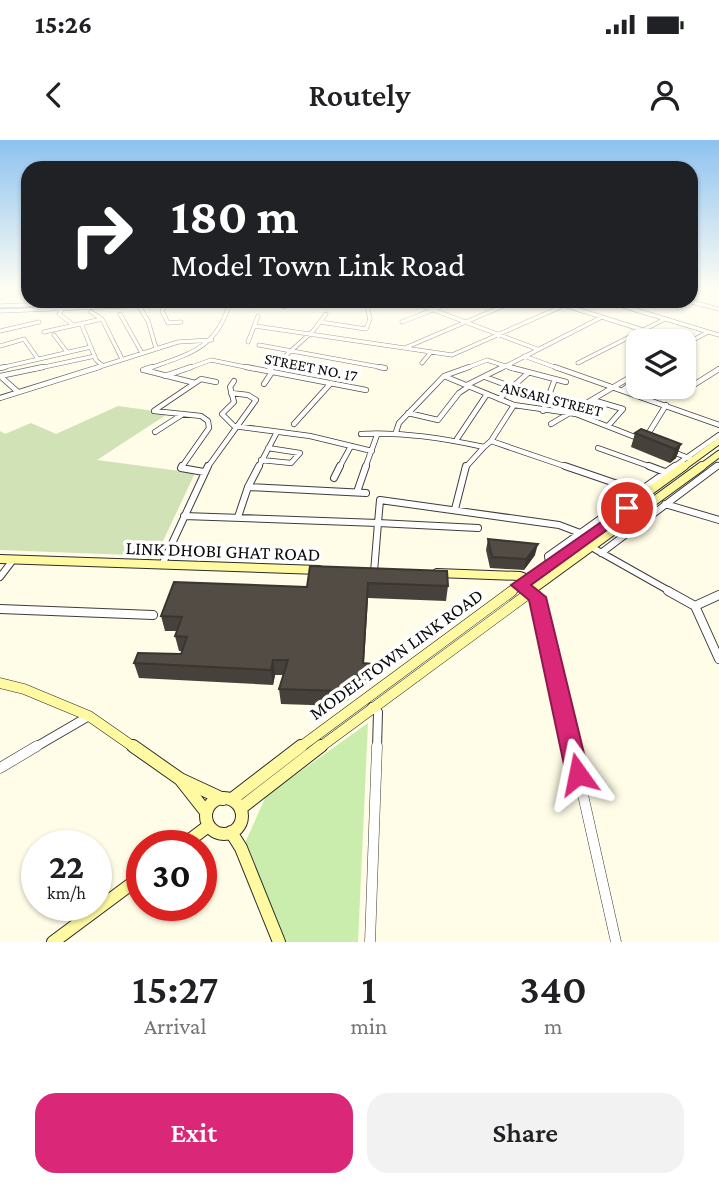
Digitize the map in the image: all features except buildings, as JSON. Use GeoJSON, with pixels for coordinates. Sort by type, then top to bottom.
{"type":"FeatureCollection","features":[{"type":"Feature","properties":{"kind":"main road","name":"MODEL TOWN LINK ROAD"},"geometry":{"type":"LineString","coordinates":[[232,802],[530,579],[584,534],[690,458],[719,441]]}},
{"type":"Feature","properties":{"kind":"main road","name":"MODEL TOWN LINK ROAD"},"geometry":{"type":"LineString","coordinates":[[232,802],[372,707],[530,591],[597,550],[719,454]]}},
{"type":"Feature","properties":{"kind":"main road","name":"LINK DHOBI GHAT ROAD"},"geometry":{"type":"LineString","coordinates":[[0,559],[335,570]]}},
{"type":"Feature","properties":{"kind":"main road"},"geometry":{"type":"LineString","coordinates":[[361,571],[388,572]]}},
{"type":"Feature","properties":{"kind":"main road"},"geometry":{"type":"LineString","coordinates":[[428,573],[530,579],[540,585]]}},
{"type":"Feature","properties":{"kind":"main road"},"geometry":{"type":"LineString","coordinates":[[0,683],[24,689],[89,716],[180,779],[232,802],[241,821],[231,832],[214,832],[207,827]]}},
{"type":"Feature","properties":{"kind":"main road"},"geometry":{"type":"LineString","coordinates":[[180,779],[206,813],[207,827]]}},
{"type":"Feature","properties":{"kind":"main road"},"geometry":{"type":"LineString","coordinates":[[206,813],[213,804],[232,802]]}},
{"type":"Feature","properties":{"kind":"main road"},"geometry":{"type":"LineString","coordinates":[[203,830],[207,827]]}},
{"type":"Feature","properties":{"kind":"main road"},"geometry":{"type":"LineString","coordinates":[[231,832],[241,848],[278,942]]}},
{"type":"Feature","properties":{"kind":"main road"},"geometry":{"type":"LineString","coordinates":[[53,942],[126,888]]}},
{"type":"Feature","properties":{"kind":"street"},"geometry":{"type":"LineString","coordinates":[[0,331],[21,325]]}},
{"type":"Feature","properties":{"kind":"street"},"geometry":{"type":"LineString","coordinates":[[44,332],[67,325]]}},
{"type":"Feature","properties":{"kind":"street"},"geometry":{"type":"LineString","coordinates":[[82,325],[95,356],[102,365]]}},
{"type":"Feature","properties":{"kind":"street"},"geometry":{"type":"LineString","coordinates":[[105,325],[122,359]]}},
{"type":"Feature","properties":{"kind":"street"},"geometry":{"type":"LineString","coordinates":[[126,325],[142,353]]}},
{"type":"Feature","properties":{"kind":"street"},"geometry":{"type":"LineString","coordinates":[[149,325],[156,348]]}},
{"type":"Feature","properties":{"kind":"street"},"geometry":{"type":"LineString","coordinates":[[195,383],[142,370],[203,349],[223,325]]}},
{"type":"Feature","properties":{"kind":"street"},"geometry":{"type":"LineString","coordinates":[[264,384],[270,371],[317,325]]}},
{"type":"Feature","properties":{"kind":"street"},"geometry":{"type":"LineString","coordinates":[[343,325],[366,329],[367,325]]}},
{"type":"Feature","properties":{"kind":"street"},"geometry":{"type":"LineString","coordinates":[[408,348],[457,325]]}},
{"type":"Feature","properties":{"kind":"street"},"geometry":{"type":"LineString","coordinates":[[473,325],[537,349]]}},
{"type":"Feature","properties":{"kind":"street"},"geometry":{"type":"LineString","coordinates":[[248,342],[255,326],[312,332],[452,355],[521,325]]}},
{"type":"Feature","properties":{"kind":"street"},"geometry":{"type":"LineString","coordinates":[[408,413],[438,419],[467,386],[585,325]]}},
{"type":"Feature","properties":{"kind":"street"},"geometry":{"type":"LineString","coordinates":[[686,325],[719,335]]}},
{"type":"Feature","properties":{"kind":"street"},"geometry":{"type":"LineString","coordinates":[[696,338],[708,332]]}},
{"type":"Feature","properties":{"kind":"street"},"geometry":{"type":"LineString","coordinates":[[54,335],[67,352]]}},
{"type":"Feature","properties":{"kind":"street"},"geometry":{"type":"LineString","coordinates":[[0,346],[24,339],[38,359]]}},
{"type":"Feature","properties":{"kind":"street"},"geometry":{"type":"LineString","coordinates":[[578,363],[626,339]]}},
{"type":"Feature","properties":{"kind":"street"},"geometry":{"type":"LineString","coordinates":[[0,398],[156,348],[187,340],[212,340]]}},
{"type":"Feature","properties":{"kind":"street"},"geometry":{"type":"LineString","coordinates":[[259,345],[385,368]]}},
{"type":"Feature","properties":{"kind":"street"},"geometry":{"type":"LineString","coordinates":[[0,368],[91,347]]}},
{"type":"Feature","properties":{"kind":"street"},"geometry":{"type":"LineString","coordinates":[[422,363],[431,352]]}},
{"type":"Feature","properties":{"kind":"street"},"geometry":{"type":"LineString","coordinates":[[0,376],[95,356]]}},
{"type":"Feature","properties":{"kind":"street"},"geometry":{"type":"LineString","coordinates":[[524,356],[719,425]]}},
{"type":"Feature","properties":{"kind":"street","name":"STREET NO. 17"},"geometry":{"type":"LineString","coordinates":[[165,376],[211,360],[366,390]]}},
{"type":"Feature","properties":{"kind":"street"},"geometry":{"type":"LineString","coordinates":[[396,432],[399,423],[444,376],[487,360],[566,382]]}},
{"type":"Feature","properties":{"kind":"street"},"geometry":{"type":"LineString","coordinates":[[696,383],[719,369]]}},
{"type":"Feature","properties":{"kind":"street"},"geometry":{"type":"LineString","coordinates":[[499,399],[527,373]]}},
{"type":"Feature","properties":{"kind":"street"},"geometry":{"type":"LineString","coordinates":[[0,376],[18,392]]}},
{"type":"Feature","properties":{"kind":"street","name":"ANSARI STREET"},"geometry":{"type":"LineString","coordinates":[[444,376],[514,405],[581,415],[656,445]]}},
{"type":"Feature","properties":{"kind":"street"},"geometry":{"type":"LineString","coordinates":[[485,377],[512,387]]}},
{"type":"Feature","properties":{"kind":"street"},"geometry":{"type":"LineString","coordinates":[[204,472],[181,467],[209,428],[203,416],[154,411],[202,378],[216,382]]}},
{"type":"Feature","properties":{"kind":"street"},"geometry":{"type":"LineString","coordinates":[[543,411],[555,379]]}},
{"type":"Feature","properties":{"kind":"street"},"geometry":{"type":"LineString","coordinates":[[551,424],[626,380]]}},
{"type":"Feature","properties":{"kind":"street"},"geometry":{"type":"LineString","coordinates":[[234,381],[230,387],[234,402],[222,414],[238,427],[310,436],[372,451]]}},
{"type":"Feature","properties":{"kind":"street"},"geometry":{"type":"LineString","coordinates":[[294,424],[331,383]]}},
{"type":"Feature","properties":{"kind":"street"},"geometry":{"type":"LineString","coordinates":[[162,565],[204,472],[256,398],[231,393]]}},
{"type":"Feature","properties":{"kind":"street"},"geometry":{"type":"LineString","coordinates":[[457,439],[487,394]]}},
{"type":"Feature","properties":{"kind":"street"},"geometry":{"type":"LineString","coordinates":[[581,415],[596,401],[623,409],[608,426]]}},
{"type":"Feature","properties":{"kind":"street"},"geometry":{"type":"LineString","coordinates":[[456,509],[466,466],[491,441],[514,405]]}},
{"type":"Feature","properties":{"kind":"street"},"geometry":{"type":"LineString","coordinates":[[644,440],[666,405]]}},
{"type":"Feature","properties":{"kind":"street"},"geometry":{"type":"LineString","coordinates":[[155,432],[183,414]]}},
{"type":"Feature","properties":{"kind":"street"},"geometry":{"type":"LineString","coordinates":[[238,517],[248,487],[277,432]]}},
{"type":"Feature","properties":{"kind":"street"},"geometry":{"type":"LineString","coordinates":[[361,434],[396,432],[457,439],[484,447]]}},
{"type":"Feature","properties":{"kind":"street"},"geometry":{"type":"LineString","coordinates":[[357,492],[377,435]]}},
{"type":"Feature","properties":{"kind":"street"},"geometry":{"type":"LineString","coordinates":[[491,441],[642,493],[665,472],[690,458],[719,435]]}},
{"type":"Feature","properties":{"kind":"street"},"geometry":{"type":"LineString","coordinates":[[334,478],[351,446]]}},
{"type":"Feature","properties":{"kind":"street"},"geometry":{"type":"LineString","coordinates":[[598,447],[665,472]]}},
{"type":"Feature","properties":{"kind":"street"},"geometry":{"type":"LineString","coordinates":[[261,460],[291,463],[300,453],[268,448]]}},
{"type":"Feature","properties":{"kind":"street"},"geometry":{"type":"LineString","coordinates":[[668,450],[690,458]]}},
{"type":"Feature","properties":{"kind":"street"},"geometry":{"type":"LineString","coordinates":[[597,550],[622,536],[719,465]]}},
{"type":"Feature","properties":{"kind":"street"},"geometry":{"type":"LineString","coordinates":[[248,487],[366,493]]}},
{"type":"Feature","properties":{"kind":"street"},"geometry":{"type":"LineString","coordinates":[[374,572],[380,499],[559,525],[584,534]]}},
{"type":"Feature","properties":{"kind":"street"},"geometry":{"type":"LineString","coordinates":[[665,504],[719,520]]}},
{"type":"Feature","properties":{"kind":"street"},"geometry":{"type":"LineString","coordinates":[[184,516],[478,528]]}},
{"type":"Feature","properties":{"kind":"street"},"geometry":{"type":"LineString","coordinates":[[622,536],[630,540]]}},
{"type":"Feature","properties":{"kind":"street"},"geometry":{"type":"LineString","coordinates":[[597,550],[695,606],[719,659]]}},
{"type":"Feature","properties":{"kind":"street"},"geometry":{"type":"LineString","coordinates":[[0,578],[13,560]]}},
{"type":"Feature","properties":{"kind":"street"},"geometry":{"type":"LineString","coordinates":[[519,585],[537,597],[615,942]]}},
{"type":"Feature","properties":{"kind":"street"},"geometry":{"type":"LineString","coordinates":[[695,606],[719,595]]}},
{"type":"Feature","properties":{"kind":"street"},"geometry":{"type":"LineString","coordinates":[[0,609],[153,615]]}},
{"type":"Feature","properties":{"kind":"street"},"geometry":{"type":"LineString","coordinates":[[370,942],[378,712],[372,707]]}},
{"type":"Feature","properties":{"kind":"street"},"geometry":{"type":"LineString","coordinates":[[0,768],[89,716]]}},
{"type":"Feature","properties":{"kind":"green space"},"geometry":{"type":"Polygon","coordinates":[[[118,406],[169,413],[97,460],[195,473],[156,556],[0,550],[0,431],[5,434],[31,423],[56,434],[118,406]]]}},
{"type":"Feature","properties":{"kind":"green space"},"geometry":{"type":"Polygon","coordinates":[[[368,723],[358,942],[283,942],[245,843],[266,796],[368,723]]]}},
{"type":"Feature","properties":{"kind":"route"},"geometry":{"type":"LineString","coordinates":[[578,774],[537,597],[519,585],[627,508]]}}]}
